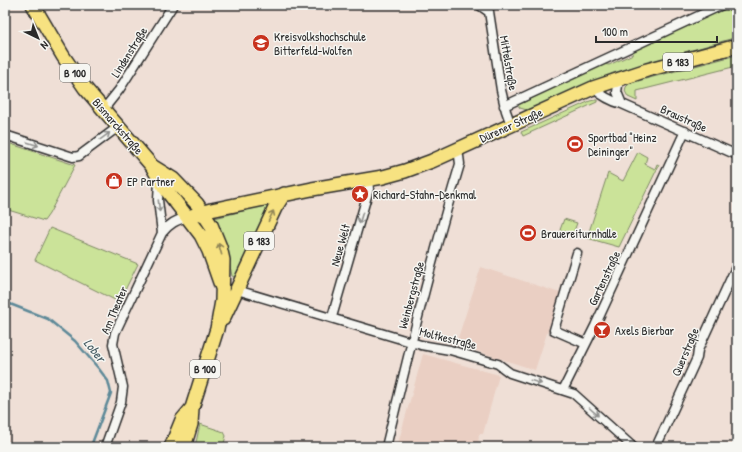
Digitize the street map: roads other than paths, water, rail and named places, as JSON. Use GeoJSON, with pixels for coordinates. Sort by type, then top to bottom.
{"type":"FeatureCollection","features":[{"type":"Feature","properties":{"kind":"main road","name":"Bismarckstraße"},"geometry":{"type":"LineString","coordinates":[[33,5],[63,56],[85,88],[152,166],[158,179],[201,235],[209,251],[222,288]]}},
{"type":"Feature","properties":{"kind":"main road","name":"Dürener Straße"},"geometry":{"type":"LineString","coordinates":[[188,217],[203,212],[284,194],[406,172],[593,88],[647,70],[737,46]]}},
{"type":"Feature","properties":{"kind":"main road","name":"Bismarckstraße"},"geometry":{"type":"LineString","coordinates":[[152,166],[173,179],[187,192],[203,212],[211,225],[220,247],[223,260],[220,314],[217,329],[192,408],[191,424],[184,447]]}},
{"type":"Feature","properties":{"kind":"main road","name":"B 183"},"geometry":{"type":"LineString","coordinates":[[217,329],[275,208],[284,194]]}},
{"type":"Feature","properties":{"kind":"main road","name":"Bismarckstraße"},"geometry":{"type":"LineString","coordinates":[[171,447],[182,420],[192,408]]}},
{"type":"Feature","properties":{"kind":"street","name":"Lindenstraße"},"geometry":{"type":"LineString","coordinates":[[103,110],[120,89],[173,5]]}},
{"type":"Feature","properties":{"kind":"street"},"geometry":{"type":"LineString","coordinates":[[479,5],[488,8]]}},
{"type":"Feature","properties":{"kind":"street","name":"Dürener Straße"},"geometry":{"type":"LineString","coordinates":[[504,106],[722,5]]}},
{"type":"Feature","properties":{"kind":"street","name":"Mittelstraße"},"geometry":{"type":"LineString","coordinates":[[488,8],[504,106],[511,125]]}},
{"type":"Feature","properties":{"kind":"street"},"geometry":{"type":"LineString","coordinates":[[619,79],[617,92],[622,104]]}},
{"type":"Feature","properties":{"kind":"street","name":"Braustraße"},"geometry":{"type":"LineString","coordinates":[[593,88],[615,102],[685,131],[737,156]]}},
{"type":"Feature","properties":{"kind":"street"},"geometry":{"type":"LineString","coordinates":[[5,135],[73,157],[78,156],[118,127]]}},
{"type":"Feature","properties":{"kind":"street","name":"Gartenstraße"},"geometry":{"type":"LineString","coordinates":[[563,390],[586,344],[685,131]]}},
{"type":"Feature","properties":{"kind":"street","name":"Weinbergstraße"},"geometry":{"type":"LineString","coordinates":[[386,447],[442,222],[460,164],[457,150]]}},
{"type":"Feature","properties":{"kind":"street"},"geometry":{"type":"LineString","coordinates":[[158,179],[158,200],[162,233]]}},
{"type":"Feature","properties":{"kind":"street","name":"Neue Welt"},"geometry":{"type":"LineString","coordinates":[[332,317],[369,189],[368,180]]}},
{"type":"Feature","properties":{"kind":"street","name":"Am Theater"},"geometry":{"type":"LineString","coordinates":[[105,447],[121,402],[123,387],[113,344],[115,333],[162,233],[174,222],[188,217]]}},
{"type":"Feature","properties":{"kind":"street"},"geometry":{"type":"LineString","coordinates":[[577,253],[554,330],[586,344]]}},
{"type":"Feature","properties":{"kind":"street","name":"Querstraße"},"geometry":{"type":"LineString","coordinates":[[656,447],[697,358],[698,350],[737,265]]}},
{"type":"Feature","properties":{"kind":"street","name":"Moltkestraße"},"geometry":{"type":"LineString","coordinates":[[237,290],[332,317],[411,342],[450,350],[498,364],[510,373],[574,394],[632,447]]}},
{"type":"Feature","properties":{"kind":"waterway","name":"Lober"},"geometry":{"type":"LineString","coordinates":[[5,302],[48,319],[75,341],[108,381],[111,393],[91,446]]}},
{"type":"Feature","properties":{"kind":"place","name":"Kreisvolkshochschule Bitterfeld-Wolfen"},"geometry":{"type":"Point","coordinates":[261,43]}},
{"type":"Feature","properties":{"kind":"place","name":"Sportbad \"Heinz Deininger\""},"geometry":{"type":"Point","coordinates":[575,144]}},
{"type":"Feature","properties":{"kind":"place","name":"EP Partner"},"geometry":{"type":"Point","coordinates":[114,181]}},
{"type":"Feature","properties":{"kind":"place","name":"Richard-Stahn-Denkmal"},"geometry":{"type":"Point","coordinates":[360,194]}},
{"type":"Feature","properties":{"kind":"place","name":"Brauereiturnhalle"},"geometry":{"type":"Point","coordinates":[528,233]}},
{"type":"Feature","properties":{"kind":"place","name":"Axels Bierbar"},"geometry":{"type":"Point","coordinates":[602,330]}}]}
